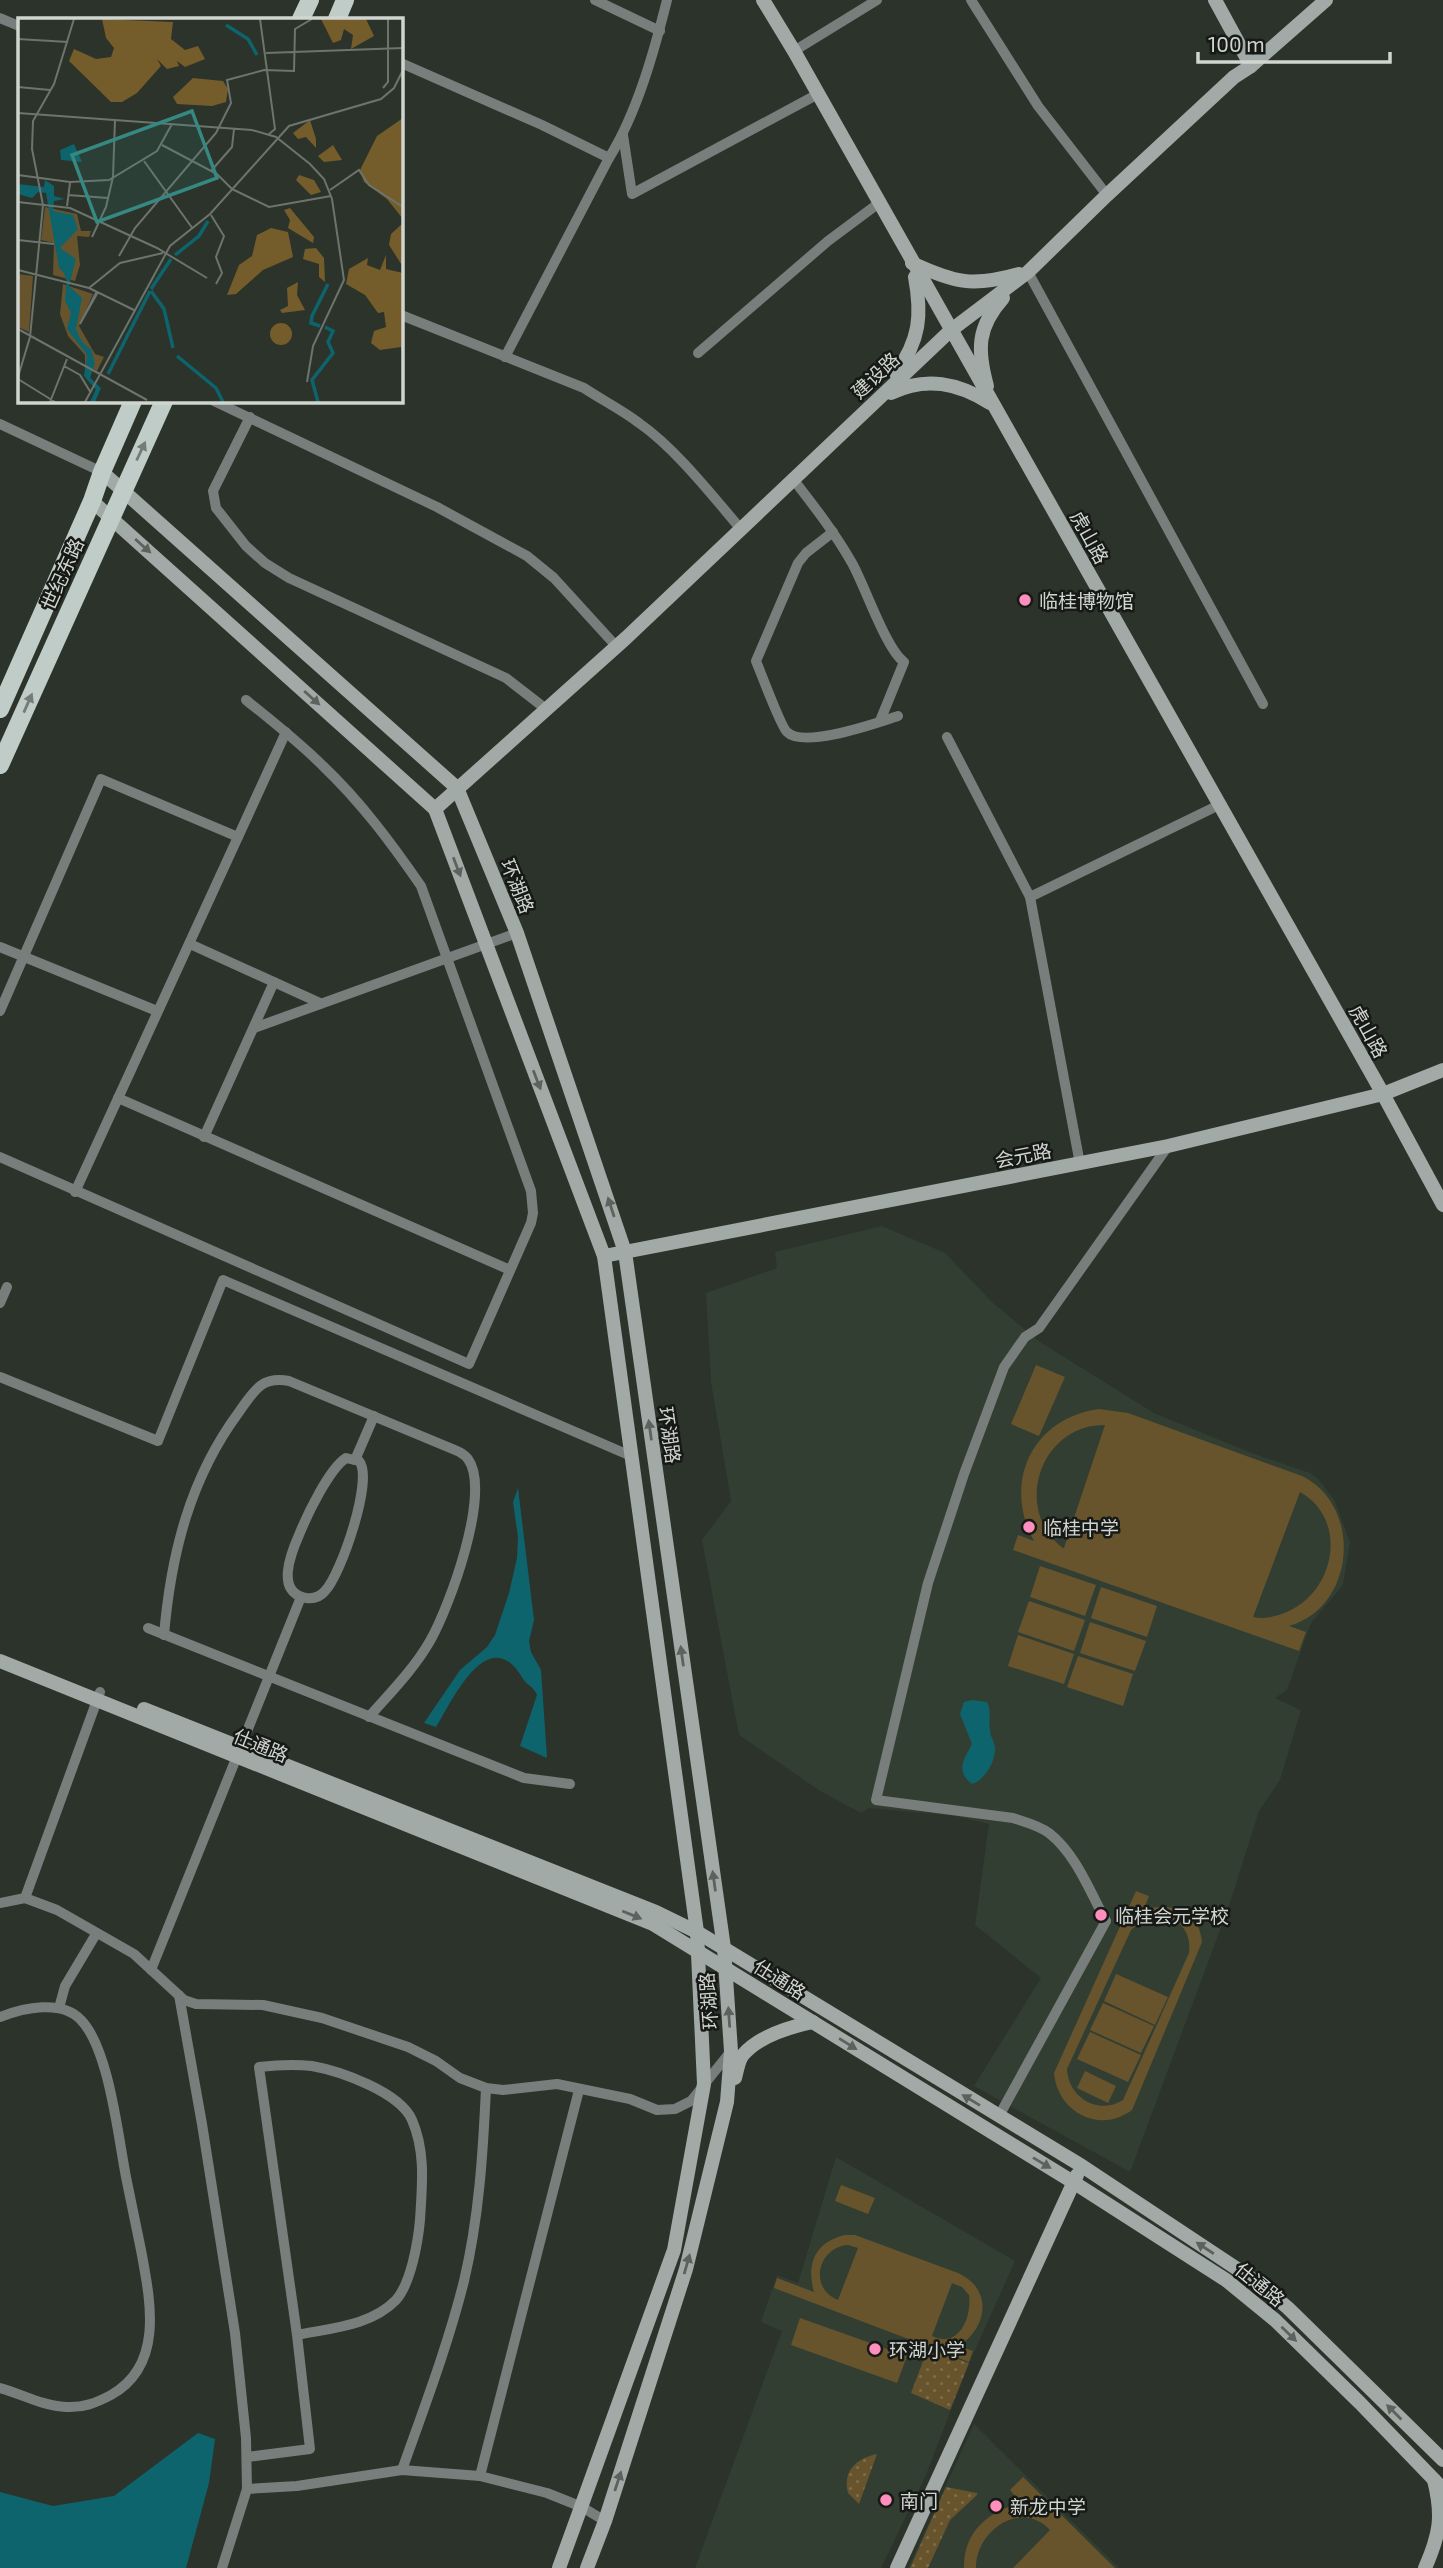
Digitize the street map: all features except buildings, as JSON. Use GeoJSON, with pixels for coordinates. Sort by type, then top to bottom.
{"type":"FeatureCollection","features":[{"type":"Feature","properties":{"kind":"main road"},"geometry":{"type":"LineString","coordinates":[[301,18],[310,0]]}},
{"type":"Feature","properties":{"kind":"main road"},"geometry":{"type":"LineString","coordinates":[[337,18],[345,0]]}},
{"type":"Feature","properties":{"kind":"main road","name":"世纪东路"},"geometry":{"type":"LineString","coordinates":[[0,709],[133,402]]}},
{"type":"Feature","properties":{"kind":"main road","name":"世纪东路"},"geometry":{"type":"LineString","coordinates":[[0,765],[164,402]]}},
{"type":"Feature","properties":{"kind":"street"},"geometry":{"type":"LineString","coordinates":[[595,0],[660,31]]}},
{"type":"Feature","properties":{"kind":"street"},"geometry":{"type":"LineString","coordinates":[[505,358],[608,158],[623,135],[660,31],[667,0]]}},
{"type":"Feature","properties":{"kind":"street","name":"虎山路"},"geometry":{"type":"LineString","coordinates":[[763,0],[1383,1094],[1443,1205]]}},
{"type":"Feature","properties":{"kind":"street"},"geometry":{"type":"LineString","coordinates":[[794,51],[877,0]]}},
{"type":"Feature","properties":{"kind":"street"},"geometry":{"type":"LineString","coordinates":[[971,0],[1038,106],[1107,195]]}},
{"type":"Feature","properties":{"kind":"street"},"geometry":{"type":"LineString","coordinates":[[1215,0],[1251,66]]}},
{"type":"Feature","properties":{"kind":"street","name":"建设路"},"geometry":{"type":"LineString","coordinates":[[435,809],[616,646],[950,331],[1028,272],[1234,77],[1251,66],[1326,0]]}},
{"type":"Feature","properties":{"kind":"street"},"geometry":{"type":"LineString","coordinates":[[0,18],[18,26]]}},
{"type":"Feature","properties":{"kind":"street"},"geometry":{"type":"LineString","coordinates":[[402,63],[542,125],[608,158]]}},
{"type":"Feature","properties":{"kind":"street"},"geometry":{"type":"LineString","coordinates":[[623,135],[632,194],[818,94]]}},
{"type":"Feature","properties":{"kind":"street"},"geometry":{"type":"LineString","coordinates":[[698,354],[828,241],[879,203]]}},
{"type":"Feature","properties":{"kind":"street"},"geometry":{"type":"LineString","coordinates":[[912,263],[938,275],[974,283],[1028,272]]}},
{"type":"Feature","properties":{"kind":"street"},"geometry":{"type":"LineString","coordinates":[[877,400],[909,356],[919,324],[918,291],[912,263]]}},
{"type":"Feature","properties":{"kind":"street"},"geometry":{"type":"LineString","coordinates":[[992,404],[980,359],[982,331],[994,309],[1028,272]]}},
{"type":"Feature","properties":{"kind":"street"},"geometry":{"type":"LineString","coordinates":[[1028,272],[1263,704]]}},
{"type":"Feature","properties":{"kind":"street"},"geometry":{"type":"LineString","coordinates":[[402,315],[584,388],[639,423],[661,441],[740,528]]}},
{"type":"Feature","properties":{"kind":"street"},"geometry":{"type":"LineString","coordinates":[[877,400],[906,385],[933,382],[963,388],[992,404]]}},
{"type":"Feature","properties":{"kind":"street"},"geometry":{"type":"LineString","coordinates":[[216,402],[436,507],[527,556],[554,578],[616,646]]}},
{"type":"Feature","properties":{"kind":"street"},"geometry":{"type":"LineString","coordinates":[[250,417],[213,491],[216,508],[246,546],[265,563],[289,578],[506,678],[546,709]]}},
{"type":"Feature","properties":{"kind":"street"},"geometry":{"type":"LineString","coordinates":[[0,424],[102,472]]}},
{"type":"Feature","properties":{"kind":"street","name":"环湖路"},"geometry":{"type":"LineString","coordinates":[[102,472],[457,788],[517,933],[625,1252],[724,1948],[732,2051],[727,2102],[687,2269],[605,2521],[587,2568]]}},
{"type":"Feature","properties":{"kind":"street"},"geometry":{"type":"LineString","coordinates":[[793,479],[833,532],[852,563],[891,647],[904,662],[880,721]]}},
{"type":"Feature","properties":{"kind":"street","name":"环湖路"},"geometry":{"type":"LineString","coordinates":[[92,501],[435,809],[604,1256],[697,1932],[704,2084],[674,2250],[559,2568]]}},
{"type":"Feature","properties":{"kind":"street"},"geometry":{"type":"LineString","coordinates":[[833,532],[806,553],[798,563],[756,661],[782,726],[794,737],[810,739],[898,716]]}},
{"type":"Feature","properties":{"kind":"street"},"geometry":{"type":"LineString","coordinates":[[0,1157],[469,1364],[531,1223],[531,1191],[421,886],[391,843],[333,775],[246,700]]}},
{"type":"Feature","properties":{"kind":"street"},"geometry":{"type":"LineString","coordinates":[[75,1192],[286,732]]}},
{"type":"Feature","properties":{"kind":"street"},"geometry":{"type":"LineString","coordinates":[[947,737],[1030,897],[1080,1164]]}},
{"type":"Feature","properties":{"kind":"street"},"geometry":{"type":"LineString","coordinates":[[0,1011],[101,779],[238,837]]}},
{"type":"Feature","properties":{"kind":"street"},"geometry":{"type":"LineString","coordinates":[[1030,897],[1219,805]]}},
{"type":"Feature","properties":{"kind":"street"},"geometry":{"type":"LineString","coordinates":[[254,1028],[517,933]]}},
{"type":"Feature","properties":{"kind":"street"},"geometry":{"type":"LineString","coordinates":[[191,944],[320,1003]]}},
{"type":"Feature","properties":{"kind":"street"},"geometry":{"type":"LineString","coordinates":[[0,947],[158,1011]]}},
{"type":"Feature","properties":{"kind":"street"},"geometry":{"type":"LineString","coordinates":[[204,1138],[274,982]]}},
{"type":"Feature","properties":{"kind":"street","name":"会元路"},"geometry":{"type":"LineString","coordinates":[[604,1256],[1168,1146],[1383,1094],[1443,1070]]}},
{"type":"Feature","properties":{"kind":"street"},"geometry":{"type":"LineString","coordinates":[[118,1098],[510,1270]]}},
{"type":"Feature","properties":{"kind":"street"},"geometry":{"type":"LineString","coordinates":[[999,2116],[1106,1922],[1070,1857],[1049,1833],[1033,1824],[1013,1818],[876,1800],[928,1583],[964,1474],[1004,1367],[1024,1337],[1039,1328],[1168,1146]]}},
{"type":"Feature","properties":{"kind":"street"},"geometry":{"type":"LineString","coordinates":[[0,1377],[158,1441],[223,1280],[631,1456]]}},
{"type":"Feature","properties":{"kind":"street"},"geometry":{"type":"LineString","coordinates":[[0,1303],[7,1287]]}},
{"type":"Feature","properties":{"kind":"street"},"geometry":{"type":"LineString","coordinates":[[164,1635],[175,1555],[194,1492],[220,1439],[252,1395],[267,1381],[281,1380],[374,1416],[464,1455],[473,1468],[475,1497],[458,1576],[439,1625],[423,1653],[369,1717]]}},
{"type":"Feature","properties":{"kind":"street"},"geometry":{"type":"LineString","coordinates":[[355,1460],[374,1416]]}},
{"type":"Feature","properties":{"kind":"street"},"geometry":{"type":"LineString","coordinates":[[346,1458],[355,1460],[362,1464],[364,1472],[346,1552],[327,1590],[313,1598],[301,1597],[291,1590],[287,1574],[299,1534],[316,1499],[340,1463],[346,1458]]}},
{"type":"Feature","properties":{"kind":"street"},"geometry":{"type":"LineString","coordinates":[[151,1970],[301,1597]]}},
{"type":"Feature","properties":{"kind":"street"},"geometry":{"type":"LineString","coordinates":[[148,1628],[524,1778],[570,1784]]}},
{"type":"Feature","properties":{"kind":"street","name":"仕通路"},"geometry":{"type":"LineString","coordinates":[[0,1652],[98,1696]]}},
{"type":"Feature","properties":{"kind":"street","name":"仕通路"},"geometry":{"type":"LineString","coordinates":[[0,1661],[98,1696],[656,1912],[697,1932],[1082,2166],[1257,2282],[1288,2308],[1443,2460]]}},
{"type":"Feature","properties":{"kind":"street"},"geometry":{"type":"LineString","coordinates":[[25,1898],[98,1696]]}},
{"type":"Feature","properties":{"kind":"street","name":"仕通路"},"geometry":{"type":"LineString","coordinates":[[238,1751],[653,1924],[725,1967],[1226,2280],[1275,2320],[1438,2484]]}},
{"type":"Feature","properties":{"kind":"street"},"geometry":{"type":"LineString","coordinates":[[0,1903],[25,1898],[49,1906],[134,1954],[179,1995],[196,2004],[264,2005],[322,2018],[408,2047],[460,2078],[486,2088],[503,2090],[557,2084],[630,2099],[657,2110],[675,2109],[691,2101],[732,2051]]}},
{"type":"Feature","properties":{"kind":"street"},"geometry":{"type":"LineString","coordinates":[[59,2008],[65,1986],[96,1934]]}},
{"type":"Feature","properties":{"kind":"street"},"geometry":{"type":"LineString","coordinates":[[179,1995],[235,2333],[247,2457],[247,2489],[222,2568]]}},
{"type":"Feature","properties":{"kind":"street"},"geometry":{"type":"LineString","coordinates":[[0,2017],[27,2009],[59,2008],[74,2014],[88,2029],[108,2082],[151,2302],[147,2353],[133,2376],[118,2391],[81,2407],[63,2407],[44,2404],[0,2388]]}},
{"type":"Feature","properties":{"kind":"street"},"geometry":{"type":"LineString","coordinates":[[727,2102],[741,2058],[757,2042],[813,2022]]}},
{"type":"Feature","properties":{"kind":"street"},"geometry":{"type":"LineString","coordinates":[[247,2457],[310,2449],[297,2335],[259,2067],[284,2064],[314,2067],[342,2076],[386,2093],[400,2102],[411,2117],[420,2141],[423,2173],[419,2232],[407,2280],[396,2300],[376,2316],[362,2321],[297,2335]]}},
{"type":"Feature","properties":{"kind":"street"},"geometry":{"type":"LineString","coordinates":[[402,2470],[437,2374],[464,2281],[481,2169],[486,2088]]}},
{"type":"Feature","properties":{"kind":"street"},"geometry":{"type":"LineString","coordinates":[[480,2476],[579,2090]]}},
{"type":"Feature","properties":{"kind":"street"},"geometry":{"type":"LineString","coordinates":[[897,2568],[1082,2166]]}},
{"type":"Feature","properties":{"kind":"street"},"geometry":{"type":"LineString","coordinates":[[247,2489],[297,2486],[402,2470],[480,2476],[547,2493],[582,2507],[605,2521]]}},
{"type":"Feature","properties":{"kind":"street"},"geometry":{"type":"LineString","coordinates":[[1425,2568],[1439,2531],[1438,2484]]}},
{"type":"Feature","properties":{"kind":"street"},"geometry":{"type":"LineString","coordinates":[[1432,2568],[1443,2556]]}},
{"type":"Feature","properties":{"kind":"shaded area","name":"临桂中学"},"geometry":{"type":"Polygon","coordinates":[[[882,1226],[945,1253],[993,1303],[1040,1342],[1154,1413],[1249,1452],[1310,1473],[1335,1501],[1350,1542],[1343,1585],[1311,1623],[1287,1690],[1275,1698],[1301,1710],[1280,1780],[1259,1811],[1229,1906],[1130,2172],[974,2086],[1041,1978],[975,1925],[989,1824],[956,1816],[869,1808],[861,1813],[820,1791],[739,1735],[702,1540],[731,1501],[711,1382],[706,1293],[777,1268],[775,1252],[882,1226]]]}},
{"type":"Feature","properties":{"kind":"shaded area"},"geometry":{"type":"Polygon","coordinates":[[[1036,1365],[1065,1377],[1039,1436],[1011,1424],[1036,1365]]]}},
{"type":"Feature","properties":{"kind":"shaded area"},"geometry":{"type":"Polygon","coordinates":[[[1099,1409],[1128,1413],[1302,1476],[1322,1490],[1335,1509],[1342,1532],[1344,1555],[1339,1578],[1328,1599],[1311,1615],[1289,1626],[1306,1632],[1299,1651],[1013,1550],[1018,1535],[1034,1541],[1025,1519],[1021,1497],[1023,1476],[1029,1457],[1041,1439],[1056,1425],[1076,1415],[1099,1409]],[[1105,1425],[1082,1428],[1064,1438],[1050,1453],[1041,1472],[1037,1492],[1039,1513],[1047,1532],[1063,1548],[1064,1548],[1105,1425]],[[1300,1492],[1253,1617],[1271,1617],[1289,1611],[1305,1601],[1326,1571],[1330,1536],[1325,1519],[1315,1504],[1300,1492]]]}},
{"type":"Feature","properties":{"kind":"shaded area"},"geometry":{"type":"Polygon","coordinates":[[[1040,1566],[1096,1585],[1085,1616],[1030,1597],[1040,1566]]]}},
{"type":"Feature","properties":{"kind":"shaded area"},"geometry":{"type":"Polygon","coordinates":[[[1101,1587],[1157,1606],[1147,1637],[1091,1618],[1101,1587]]]}},
{"type":"Feature","properties":{"kind":"shaded area"},"geometry":{"type":"Polygon","coordinates":[[[1029,1601],[1085,1620],[1074,1651],[1018,1632],[1029,1601]]]}},
{"type":"Feature","properties":{"kind":"shaded area"},"geometry":{"type":"Polygon","coordinates":[[[1090,1622],[1146,1641],[1135,1671],[1080,1653],[1090,1622]]]}},
{"type":"Feature","properties":{"kind":"shaded area"},"geometry":{"type":"Polygon","coordinates":[[[1018,1635],[1074,1654],[1064,1684],[1008,1666],[1018,1635]]]}},
{"type":"Feature","properties":{"kind":"shaded area"},"geometry":{"type":"Polygon","coordinates":[[[1078,1656],[1133,1674],[1123,1706],[1067,1687],[1078,1656]]]}},
{"type":"Feature","properties":{"kind":"shaded area"},"geometry":{"type":"Polygon","coordinates":[[[1136,1891],[1149,1896],[1144,1909],[1174,1908],[1190,1915],[1200,1931],[1202,1942],[1132,2110],[1106,2120],[1082,2115],[1071,2108],[1063,2098],[1054,2073],[1136,1891]],[[1161,1917],[1145,1919],[1131,1930],[1067,2069],[1073,2088],[1086,2101],[1095,2105],[1104,2106],[1123,2100],[1189,1953],[1185,1930],[1175,1921],[1161,1917]]]}},
{"type":"Feature","properties":{"kind":"shaded area"},"geometry":{"type":"Polygon","coordinates":[[[1116,1974],[1168,1997],[1155,2025],[1104,2001],[1116,1974]]]}},
{"type":"Feature","properties":{"kind":"shaded area"},"geometry":{"type":"Polygon","coordinates":[[[1103,2003],[1154,2026],[1141,2053],[1090,2030],[1103,2003]]]}},
{"type":"Feature","properties":{"kind":"shaded area"},"geometry":{"type":"Polygon","coordinates":[[[1090,2032],[1141,2055],[1128,2082],[1077,2059],[1090,2032]]]}},
{"type":"Feature","properties":{"kind":"shaded area"},"geometry":{"type":"Polygon","coordinates":[[[1085,2071],[1116,2086],[1108,2103],[1077,2088],[1085,2071]]]}},
{"type":"Feature","properties":{"kind":"shaded area","name":"环湖小学"},"geometry":{"type":"Polygon","coordinates":[[[836,2157],[1015,2261],[967,2368],[926,2475],[881,2568],[695,2568],[782,2331],[761,2322],[777,2275],[798,2283],[836,2157]]]}},
{"type":"Feature","properties":{"kind":"shaded area"},"geometry":{"type":"Polygon","coordinates":[[[841,2185],[875,2198],[868,2214],[835,2201],[841,2185]]]}},
{"type":"Feature","properties":{"kind":"shaded area"},"geometry":{"type":"Polygon","coordinates":[[[855,2235],[958,2273],[969,2280],[977,2288],[982,2308],[976,2329],[959,2346],[973,2351],[969,2362],[774,2288],[777,2278],[814,2292],[811,2272],[815,2256],[826,2243],[835,2238],[855,2235]],[[848,2245],[838,2247],[830,2253],[820,2269],[823,2287],[838,2300],[858,2248],[848,2245]],[[952,2283],[932,2336],[941,2339],[956,2335],[962,2329],[968,2313],[969,2295],[962,2287],[952,2283]]]}},
{"type":"Feature","properties":{"kind":"shaded area"},"geometry":{"type":"Polygon","coordinates":[[[800,2318],[907,2356],[897,2383],[791,2345],[800,2318]]]}},
{"type":"Feature","properties":{"kind":"shaded area"},"geometry":{"type":"Polygon","coordinates":[[[928,2348],[969,2363],[950,2410],[911,2393],[928,2348]]]}},
{"type":"Feature","properties":{"kind":"shaded area","name":"新龙中学"},"geometry":{"type":"Polygon","coordinates":[[[974,2424],[1119,2568],[908,2568],[974,2424]]]}},
{"type":"Feature","properties":{"kind":"shaded area"},"geometry":{"type":"Polygon","coordinates":[[[877,2454],[859,2504],[848,2493],[849,2472],[857,2462],[877,2454]]]}},
{"type":"Feature","properties":{"kind":"shaded area"},"geometry":{"type":"Polygon","coordinates":[[[1023,2477],[1115,2568],[1013,2568],[1050,2530],[1039,2521],[1026,2518],[1014,2519],[992,2532],[983,2542],[976,2568],[964,2568],[968,2544],[980,2525],[998,2511],[1021,2503],[1010,2490],[1023,2477]]]}},
{"type":"Feature","properties":{"kind":"shaded area"},"geometry":{"type":"Polygon","coordinates":[[[946,2487],[977,2495],[950,2520],[928,2568],[910,2568],[946,2487]]]}},
{"type":"Feature","properties":{"kind":"water"},"geometry":{"type":"Polygon","coordinates":[[[518,1488],[534,1620],[529,1641],[531,1652],[541,1670],[547,1758],[520,1746],[536,1692],[510,1663],[497,1658],[485,1661],[473,1670],[436,1727],[424,1723],[460,1670],[487,1647],[495,1635],[517,1558],[518,1537],[513,1502],[518,1488]]]}},
{"type":"Feature","properties":{"kind":"water"},"geometry":{"type":"Polygon","coordinates":[[[964,1702],[987,1702],[990,1732],[995,1747],[989,1769],[972,1784],[962,1770],[972,1744],[960,1714],[964,1702]]]}},
{"type":"Feature","properties":{"kind":"water"},"geometry":{"type":"Polygon","coordinates":[[[198,2433],[215,2439],[209,2483],[186,2568],[0,2568],[0,2492],[53,2506],[114,2496],[198,2433]]]}},
{"type":"Feature","properties":{"kind":"place","name":"临桂博物馆"},"geometry":{"type":"Point","coordinates":[1025,600]}},
{"type":"Feature","properties":{"kind":"place","name":"临桂中学"},"geometry":{"type":"Point","coordinates":[1029,1527]}},
{"type":"Feature","properties":{"kind":"place","name":"临桂会元学校"},"geometry":{"type":"Point","coordinates":[1101,1915]}},
{"type":"Feature","properties":{"kind":"place","name":"环湖小学"},"geometry":{"type":"Point","coordinates":[875,2349]}},
{"type":"Feature","properties":{"kind":"place","name":"南门"},"geometry":{"type":"Point","coordinates":[886,2500]}},
{"type":"Feature","properties":{"kind":"place","name":"新龙中学"},"geometry":{"type":"Point","coordinates":[996,2506]}}]}
